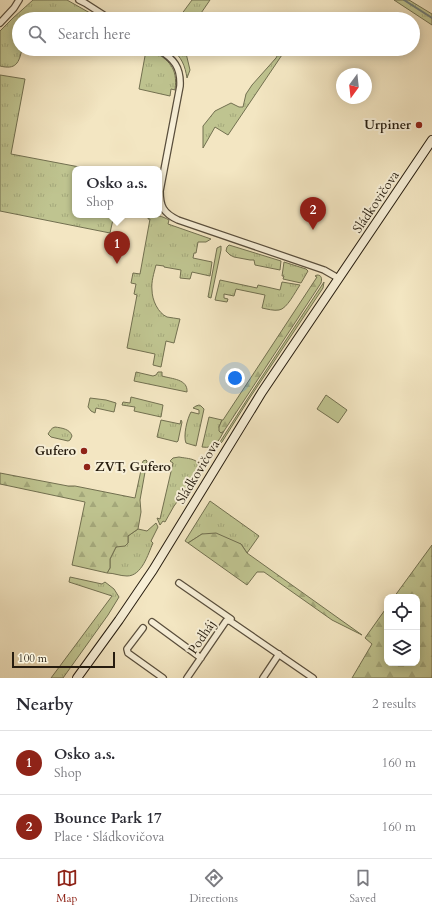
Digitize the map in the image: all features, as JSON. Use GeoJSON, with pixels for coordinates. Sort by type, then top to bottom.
{"type":"FeatureCollection","features":[{"type":"Feature","properties":{"kind":"main road","name":"Sládkovičova"},"geometry":{"type":"LineString","coordinates":[[77,678],[153,570],[262,392],[432,140]]}},
{"type":"Feature","properties":{"kind":"street"},"geometry":{"type":"LineString","coordinates":[[14,8],[19,0]]}},
{"type":"Feature","properties":{"kind":"street"},"geometry":{"type":"LineString","coordinates":[[0,23],[14,8],[25,0]]}},
{"type":"Feature","properties":{"kind":"street"},"geometry":{"type":"LineString","coordinates":[[79,0],[84,1],[100,12]]}},
{"type":"Feature","properties":{"kind":"street"},"geometry":{"type":"LineString","coordinates":[[162,180],[180,86],[178,70],[174,61],[168,56]]}},
{"type":"Feature","properties":{"kind":"street"},"geometry":{"type":"LineString","coordinates":[[162,208],[166,213],[178,220],[324,270],[338,278]]}},
{"type":"Feature","properties":{"kind":"street"},"geometry":{"type":"LineString","coordinates":[[179,583],[231,620]]}},
{"type":"Feature","properties":{"kind":"street","name":"Podháj"},"geometry":{"type":"LineString","coordinates":[[187,678],[226,621],[230,621],[313,678]]}},
{"type":"Feature","properties":{"kind":"street"},"geometry":{"type":"LineString","coordinates":[[152,622],[201,658]]}},
{"type":"Feature","properties":{"kind":"street"},"geometry":{"type":"LineString","coordinates":[[143,628],[128,650],[128,653],[163,678]]}},
{"type":"Feature","properties":{"kind":"street"},"geometry":{"type":"LineString","coordinates":[[263,678],[279,654]]}},
{"type":"Feature","properties":{"kind":"green space"},"geometry":{"type":"Polygon","coordinates":[[[33,0],[67,0],[88,12],[20,12],[33,0]]]}},
{"type":"Feature","properties":{"kind":"green space"},"geometry":{"type":"Polygon","coordinates":[[[192,0],[210,0],[202,12],[183,12],[192,0]]]}},
{"type":"Feature","properties":{"kind":"green space"},"geometry":{"type":"Polygon","coordinates":[[[394,0],[409,0],[432,14],[432,25],[420,17],[420,12],[412,12],[394,0]]]}},
{"type":"Feature","properties":{"kind":"green space"},"geometry":{"type":"Polygon","coordinates":[[[12,19],[12,56],[20,56],[18,62],[10,67],[0,66],[0,31],[12,19]]]}},
{"type":"Feature","properties":{"kind":"green space"},"geometry":{"type":"Polygon","coordinates":[[[145,56],[162,56],[171,65],[176,82],[175,90],[171,89],[170,96],[139,89],[145,56]]]}},
{"type":"Feature","properties":{"kind":"green space"},"geometry":{"type":"Polygon","coordinates":[[[179,56],[187,56],[190,70],[187,78],[185,70],[179,56]]]}},
{"type":"Feature","properties":{"kind":"green space"},"geometry":{"type":"Polygon","coordinates":[[[277,56],[281,56],[228,135],[215,127],[203,148],[203,126],[215,111],[231,103],[239,107],[243,107],[246,94],[252,85],[277,56]]]}},
{"type":"Feature","properties":{"kind":"green space"},"geometry":{"type":"Polygon","coordinates":[[[0,75],[25,79],[11,154],[74,166],[72,166],[72,218],[113,218],[110,233],[0,211],[0,75]]]}},
{"type":"Feature","properties":{"kind":"green space"},"geometry":{"type":"Polygon","coordinates":[[[164,218],[169,220],[168,224],[211,239],[206,242],[198,242],[196,253],[194,253],[193,258],[212,262],[210,276],[192,272],[190,279],[180,278],[181,270],[156,265],[152,284],[154,302],[158,309],[167,317],[180,319],[174,343],[166,341],[161,367],[153,365],[155,354],[127,348],[137,295],[134,294],[136,284],[131,283],[133,273],[140,274],[150,219],[148,219],[164,218]]]}},
{"type":"Feature","properties":{"kind":"green space"},"geometry":{"type":"Polygon","coordinates":[[[229,245],[281,261],[280,270],[255,265],[254,260],[234,257],[226,251],[229,245]]]}},
{"type":"Feature","properties":{"kind":"green space"},"geometry":{"type":"Polygon","coordinates":[[[221,246],[211,298],[208,297],[217,248],[221,246]]]}},
{"type":"Feature","properties":{"kind":"green space"},"geometry":{"type":"Polygon","coordinates":[[[284,262],[308,271],[301,283],[283,279],[284,262]]]}},
{"type":"Feature","properties":{"kind":"green space"},"geometry":{"type":"Polygon","coordinates":[[[317,275],[320,276],[322,280],[321,283],[224,431],[221,433],[219,431],[219,427],[222,420],[317,275]]]}},
{"type":"Feature","properties":{"kind":"green space"},"geometry":{"type":"Polygon","coordinates":[[[220,280],[257,288],[258,285],[280,290],[282,282],[300,285],[285,307],[275,310],[262,308],[265,295],[236,289],[234,296],[224,294],[224,298],[228,299],[227,302],[215,300],[220,280]]]}},
{"type":"Feature","properties":{"kind":"green space"},"geometry":{"type":"Polygon","coordinates":[[[324,282],[323,288],[222,442],[211,451],[220,442],[324,282]]]}},
{"type":"Feature","properties":{"kind":"green space"},"geometry":{"type":"Polygon","coordinates":[[[136,372],[153,376],[158,372],[162,372],[162,376],[179,380],[185,384],[187,392],[134,381],[136,372]]]}},
{"type":"Feature","properties":{"kind":"green space"},"geometry":{"type":"Polygon","coordinates":[[[326,395],[347,410],[338,423],[317,409],[326,395]]]}},
{"type":"Feature","properties":{"kind":"green space"},"geometry":{"type":"Polygon","coordinates":[[[131,397],[163,405],[161,417],[134,411],[135,407],[122,405],[123,402],[130,403],[131,397]]]}},
{"type":"Feature","properties":{"kind":"green space"},"geometry":{"type":"Polygon","coordinates":[[[90,398],[116,403],[114,412],[96,408],[95,413],[91,411],[88,407],[90,398]]]}},
{"type":"Feature","properties":{"kind":"green space"},"geometry":{"type":"Polygon","coordinates":[[[199,405],[204,409],[196,446],[186,443],[185,432],[191,412],[199,414],[199,410],[193,408],[199,405]]]}},
{"type":"Feature","properties":{"kind":"green space"},"geometry":{"type":"Polygon","coordinates":[[[209,417],[222,420],[219,427],[221,433],[224,431],[216,444],[210,447],[202,447],[209,417]]]}},
{"type":"Feature","properties":{"kind":"green space"},"geometry":{"type":"Polygon","coordinates":[[[161,420],[180,424],[181,420],[182,422],[177,442],[157,437],[161,420]]]}},
{"type":"Feature","properties":{"kind":"green space"},"geometry":{"type":"Polygon","coordinates":[[[55,427],[68,430],[72,436],[70,440],[68,441],[51,437],[48,434],[55,427]]]}},
{"type":"Feature","properties":{"kind":"green space"},"geometry":{"type":"Polygon","coordinates":[[[179,457],[196,461],[199,464],[200,471],[174,506],[165,522],[163,521],[160,525],[157,518],[160,519],[173,463],[170,461],[173,458],[179,457]]]}},
{"type":"Feature","properties":{"kind":"green space"},"geometry":{"type":"Polygon","coordinates":[[[146,460],[140,500],[141,512],[138,529],[128,536],[128,543],[125,546],[116,547],[110,559],[110,568],[107,573],[72,565],[85,502],[0,484],[0,473],[135,498],[143,461],[146,460]]]}},
{"type":"Feature","properties":{"kind":"green space"},"geometry":{"type":"Polygon","coordinates":[[[210,501],[259,536],[247,553],[241,544],[202,534],[188,543],[185,541],[210,501]]]}},
{"type":"Feature","properties":{"kind":"green space"},"geometry":{"type":"Polygon","coordinates":[[[156,523],[158,527],[151,541],[153,543],[144,564],[137,572],[127,576],[107,573],[110,568],[110,559],[116,547],[128,543],[128,536],[138,529],[147,531],[156,523]]]}},
{"type":"Feature","properties":{"kind":"green space"},"geometry":{"type":"Polygon","coordinates":[[[216,533],[241,544],[247,553],[362,635],[332,620],[264,572],[257,572],[247,585],[188,543],[202,534],[216,533]]]}},
{"type":"Feature","properties":{"kind":"green space"},"geometry":{"type":"Polygon","coordinates":[[[432,545],[432,678],[352,678],[372,644],[365,638],[384,611],[384,666],[420,666],[420,594],[396,594],[432,545]]]}},
{"type":"Feature","properties":{"kind":"green space"},"geometry":{"type":"Polygon","coordinates":[[[70,577],[102,584],[105,582],[114,589],[119,597],[63,678],[51,678],[112,596],[69,582],[70,577]]]}},
{"type":"Feature","properties":{"kind":"waterway"},"geometry":{"type":"LineString","coordinates":[[404,0],[432,18]]}},
{"type":"Feature","properties":{"kind":"place","name":"Urpiner"},"geometry":{"type":"Point","coordinates":[419,125]}},
{"type":"Feature","properties":{"kind":"place","name":"Bounce Park 17"},"geometry":{"type":"Point","coordinates":[313,230]}},
{"type":"Feature","properties":{"kind":"place","name":"Osko a.s."},"geometry":{"type":"Point","coordinates":[117,264]}},
{"type":"Feature","properties":{"kind":"place","name":"Gufero"},"geometry":{"type":"Point","coordinates":[84,451]}},
{"type":"Feature","properties":{"kind":"place","name":"ZVT, Gufero"},"geometry":{"type":"Point","coordinates":[87,467]}}]}
